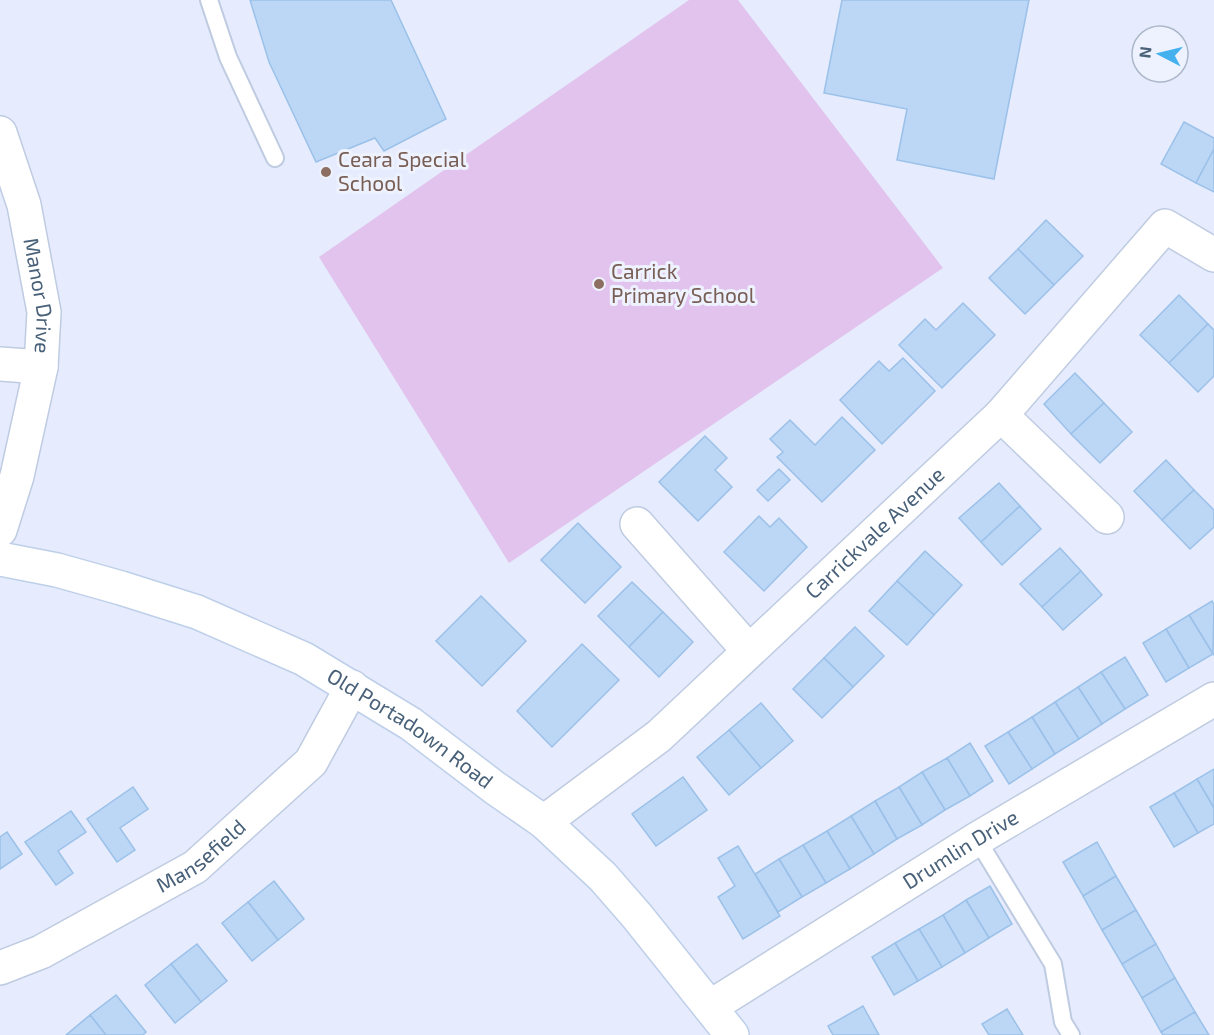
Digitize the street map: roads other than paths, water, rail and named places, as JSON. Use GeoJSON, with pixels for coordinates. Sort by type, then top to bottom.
{"type":"FeatureCollection","features":[{"type":"Feature","properties":{"kind":"street","name":"Manor Drive"},"geometry":{"type":"LineString","coordinates":[[0,133],[24,206],[44,312],[40,367],[17,476],[0,530]]}},
{"type":"Feature","properties":{"kind":"street","name":"Carrickvale Avenue"},"geometry":{"type":"LineString","coordinates":[[544,822],[659,736],[1001,415],[1166,226],[1214,255]]}},
{"type":"Feature","properties":{"kind":"street"},"geometry":{"type":"LineString","coordinates":[[0,364],[40,367]]}},
{"type":"Feature","properties":{"kind":"street"},"geometry":{"type":"LineString","coordinates":[[1001,415],[1107,517]]}},
{"type":"Feature","properties":{"kind":"street"},"geometry":{"type":"LineString","coordinates":[[637,524],[749,651]]}},
{"type":"Feature","properties":{"kind":"street","name":"Old Portadown Road"},"geometry":{"type":"LineString","coordinates":[[0,559],[57,570],[197,612],[304,659],[411,724],[544,822],[603,877],[732,1035]]}},
{"type":"Feature","properties":{"kind":"street","name":"Mansefield"},"geometry":{"type":"LineString","coordinates":[[0,968],[41,952],[195,867],[311,762],[352,687]]}},
{"type":"Feature","properties":{"kind":"street","name":"Drumlin Drive"},"geometry":{"type":"LineString","coordinates":[[710,1006],[977,839],[1214,699]]}},
{"type":"Feature","properties":{"kind":"lane"},"geometry":{"type":"LineString","coordinates":[[208,0],[228,57],[275,158]]}},
{"type":"Feature","properties":{"kind":"lane"},"geometry":{"type":"LineString","coordinates":[[977,839],[1053,964],[1063,1022],[1071,1035]]}},
{"type":"Feature","properties":{"kind":"place","name":"Ceara Special School"},"geometry":{"type":"Point","coordinates":[326,172]}},
{"type":"Feature","properties":{"kind":"place","name":"Carrick Primary School"},"geometry":{"type":"Point","coordinates":[599,284]}}]}
